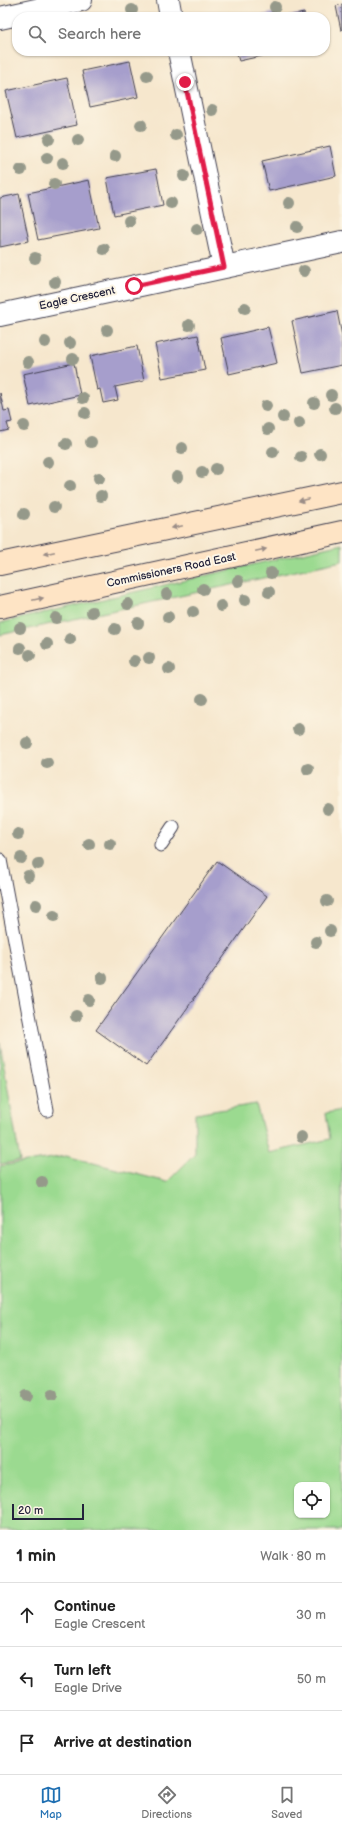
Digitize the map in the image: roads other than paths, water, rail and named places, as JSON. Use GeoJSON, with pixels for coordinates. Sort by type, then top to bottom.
{"type":"FeatureCollection","features":[{"type":"Feature","properties":{"kind":"main road"},"geometry":{"type":"LineString","coordinates":[[0,564],[342,492]]}},
{"type":"Feature","properties":{"kind":"main road","name":"Commissioners Road East"},"geometry":{"type":"LineString","coordinates":[[0,607],[342,532]]}},
{"type":"Feature","properties":{"kind":"street"},"geometry":{"type":"LineString","coordinates":[[27,12],[81,0]]}},
{"type":"Feature","properties":{"kind":"street"},"geometry":{"type":"LineString","coordinates":[[168,0],[170,12]]}},
{"type":"Feature","properties":{"kind":"street"},"geometry":{"type":"LineString","coordinates":[[0,18],[12,15]]}},
{"type":"Feature","properties":{"kind":"street"},"geometry":{"type":"LineString","coordinates":[[179,56],[224,267]]}},
{"type":"Feature","properties":{"kind":"street","name":"Eagle Crescent"},"geometry":{"type":"LineString","coordinates":[[0,314],[342,242]]}},
{"type":"Feature","properties":{"kind":"lane"},"geometry":{"type":"LineString","coordinates":[[161,845],[173,827]]}},
{"type":"Feature","properties":{"kind":"lane"},"geometry":{"type":"LineString","coordinates":[[0,860],[47,1110]]}}]}
